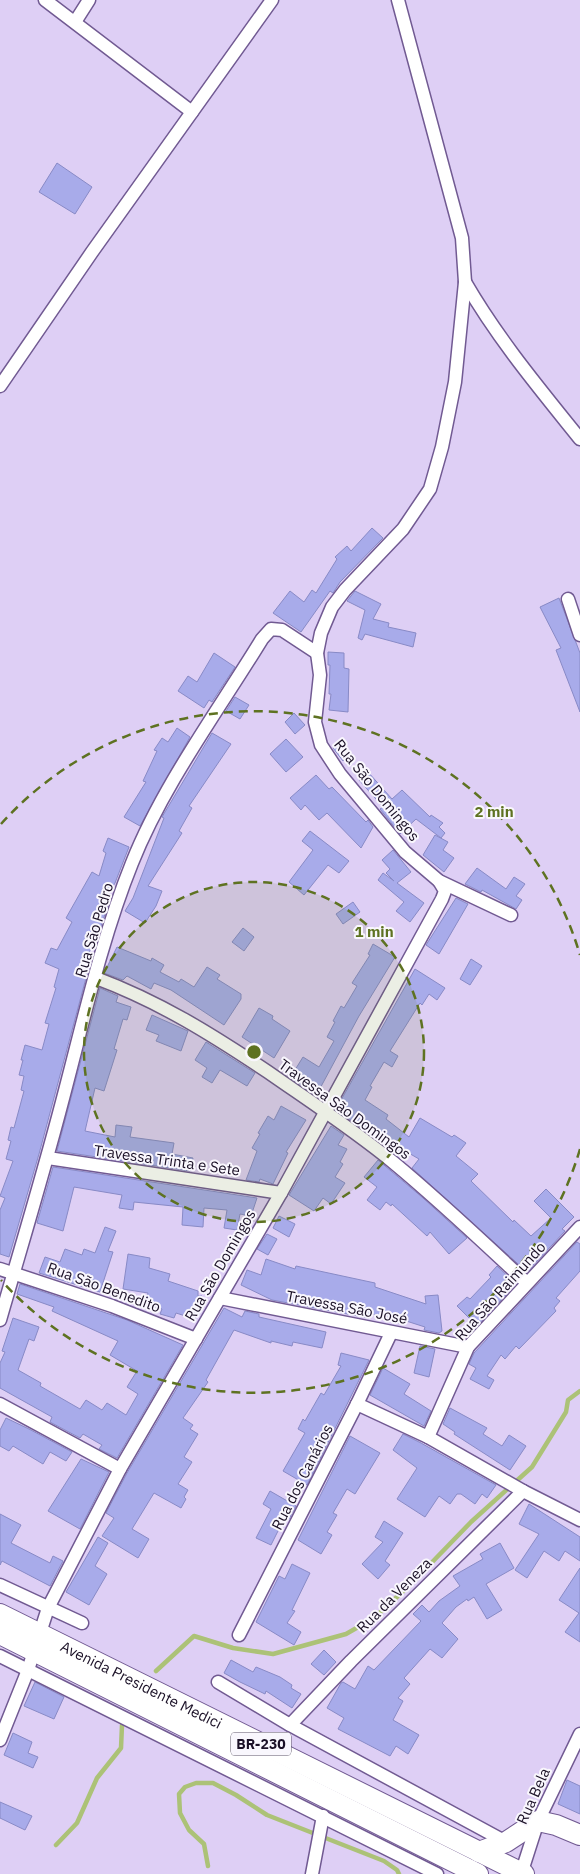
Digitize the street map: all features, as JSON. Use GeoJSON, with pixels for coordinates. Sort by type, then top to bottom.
{"type":"FeatureCollection","features":[{"type":"Feature","properties":{"kind":"main road","name":"Avenida Presidente Medici"},"geometry":{"type":"LineString","coordinates":[[0,1614],[38,1642],[478,1874]]}},
{"type":"Feature","properties":{"kind":"main road","name":"Avenida Presidente Medici"},"geometry":{"type":"LineString","coordinates":[[0,1634],[38,1642],[522,1874]]}},
{"type":"Feature","properties":{"kind":"main road"},"geometry":{"type":"LineString","coordinates":[[479,1852],[506,1842],[538,1821],[556,1825],[580,1835]]}},
{"type":"Feature","properties":{"kind":"street"},"geometry":{"type":"LineString","coordinates":[[45,0],[192,112]]}},
{"type":"Feature","properties":{"kind":"street"},"geometry":{"type":"LineString","coordinates":[[75,22],[89,0]]}},
{"type":"Feature","properties":{"kind":"street"},"geometry":{"type":"LineString","coordinates":[[0,386],[92,252],[272,0]]}},
{"type":"Feature","properties":{"kind":"street","name":"Rua São Domingos"},"geometry":{"type":"LineString","coordinates":[[398,0],[462,238],[465,282],[455,382],[442,447],[430,489],[403,529],[364,570],[332,608],[320,633],[317,653],[320,675],[315,722],[321,745],[340,774],[405,852],[440,882],[511,915]]}},
{"type":"Feature","properties":{"kind":"street"},"geometry":{"type":"LineString","coordinates":[[465,282],[485,317],[580,439]]}},
{"type":"Feature","properties":{"kind":"street"},"geometry":{"type":"LineString","coordinates":[[568,598],[580,634]]}},
{"type":"Feature","properties":{"kind":"street","name":"Rua São Pedro"},"geometry":{"type":"LineString","coordinates":[[0,1320],[48,1158],[116,906],[132,863],[150,825],[206,726],[262,639],[271,629],[282,630],[317,653]]}},
{"type":"Feature","properties":{"kind":"street","name":"Rua São Domingos"},"geometry":{"type":"LineString","coordinates":[[0,1740],[28,1670],[48,1608],[120,1469],[281,1193],[442,899],[444,891],[440,882]]}},
{"type":"Feature","properties":{"kind":"street","name":"Travessa São Domingos"},"geometry":{"type":"LineString","coordinates":[[96,978],[134,992],[175,1012],[226,1043],[326,1111],[400,1169],[526,1282]]}},
{"type":"Feature","properties":{"kind":"street","name":"Travessa Trinta e Sete"},"geometry":{"type":"LineString","coordinates":[[48,1158],[281,1193]]}},
{"type":"Feature","properties":{"kind":"street","name":"Rua São Raimundo"},"geometry":{"type":"LineString","coordinates":[[428,1437],[468,1347],[526,1282],[580,1227]]}},
{"type":"Feature","properties":{"kind":"street","name":"Rua São Benedito"},"geometry":{"type":"LineString","coordinates":[[0,1269],[112,1306],[196,1339]]}},
{"type":"Feature","properties":{"kind":"street","name":"Travessa São José"},"geometry":{"type":"LineString","coordinates":[[220,1298],[468,1347]]}},
{"type":"Feature","properties":{"kind":"street","name":"Rua dos Canários"},"geometry":{"type":"LineString","coordinates":[[239,1634],[357,1404],[391,1333]]}},
{"type":"Feature","properties":{"kind":"street"},"geometry":{"type":"LineString","coordinates":[[0,1404],[120,1469]]}},
{"type":"Feature","properties":{"kind":"street"},"geometry":{"type":"LineString","coordinates":[[357,1404],[428,1437],[503,1480],[580,1520]]}},
{"type":"Feature","properties":{"kind":"street","name":"Rua da Veneza"},"geometry":{"type":"LineString","coordinates":[[290,1725],[351,1661],[522,1490]]}},
{"type":"Feature","properties":{"kind":"street"},"geometry":{"type":"LineString","coordinates":[[0,1585],[82,1623]]}},
{"type":"Feature","properties":{"kind":"street"},"geometry":{"type":"LineString","coordinates":[[0,1656],[437,1874]]}},
{"type":"Feature","properties":{"kind":"street"},"geometry":{"type":"LineString","coordinates":[[218,1682],[290,1725],[506,1842]]}},
{"type":"Feature","properties":{"kind":"street","name":"Rua Bela"},"geometry":{"type":"LineString","coordinates":[[522,1874],[538,1821],[580,1734]]}},
{"type":"Feature","properties":{"kind":"street"},"geometry":{"type":"LineString","coordinates":[[312,1874],[323,1816]]}},
{"type":"Feature","properties":{"kind":"building"},"geometry":{"type":"Polygon","coordinates":[[[57,163],[92,187],[75,214],[39,192],[57,163]]]}},
{"type":"Feature","properties":{"kind":"building"},"geometry":{"type":"Polygon","coordinates":[[[372,528],[383,538],[340,582],[333,593],[330,591],[301,632],[273,613],[290,591],[304,602],[312,590],[316,593],[337,559],[335,557],[347,546],[351,551],[372,528]]]}},
{"type":"Feature","properties":{"kind":"building"},"geometry":{"type":"Polygon","coordinates":[[[355,591],[381,604],[373,619],[389,623],[388,627],[416,633],[413,647],[365,634],[362,640],[358,638],[365,610],[347,601],[355,591]]]}},
{"type":"Feature","properties":{"kind":"building"},"geometry":{"type":"Polygon","coordinates":[[[559,598],[580,653],[580,712],[556,650],[561,648],[540,607],[559,598]]]}},
{"type":"Feature","properties":{"kind":"building"},"geometry":{"type":"Polygon","coordinates":[[[328,652],[344,653],[344,668],[349,669],[348,712],[329,710],[331,694],[329,694],[330,665],[328,665],[328,652]]]}},
{"type":"Feature","properties":{"kind":"building"},"geometry":{"type":"Polygon","coordinates":[[[214,653],[235,667],[212,702],[209,700],[204,708],[178,691],[188,676],[197,682],[214,653]]]}},
{"type":"Feature","properties":{"kind":"building"},"geometry":{"type":"Polygon","coordinates":[[[235,697],[249,705],[240,719],[226,711],[235,697]]]}},
{"type":"Feature","properties":{"kind":"building"},"geometry":{"type":"Polygon","coordinates":[[[294,713],[305,725],[295,734],[285,722],[294,713]]]}},
{"type":"Feature","properties":{"kind":"building"},"geometry":{"type":"Polygon","coordinates":[[[177,728],[190,737],[140,826],[124,817],[146,782],[143,781],[157,751],[154,750],[162,738],[168,742],[177,728]]]}},
{"type":"Feature","properties":{"kind":"building"},"geometry":{"type":"Polygon","coordinates":[[[212,733],[231,744],[189,806],[192,808],[179,831],[182,833],[148,886],[162,891],[156,906],[145,923],[125,911],[133,898],[164,818],[162,817],[212,733]]]}},
{"type":"Feature","properties":{"kind":"building"},"geometry":{"type":"Polygon","coordinates":[[[286,739],[303,757],[286,772],[270,754],[286,739]]]}},
{"type":"Feature","properties":{"kind":"building"},"geometry":{"type":"Polygon","coordinates":[[[339,741],[351,753],[343,761],[333,748],[339,741]]]}},
{"type":"Feature","properties":{"kind":"building"},"geometry":{"type":"Polygon","coordinates":[[[368,772],[392,799],[402,790],[430,817],[431,815],[443,823],[439,827],[445,833],[441,838],[416,819],[400,834],[380,809],[383,807],[359,780],[368,772]]]}},
{"type":"Feature","properties":{"kind":"building"},"geometry":{"type":"Polygon","coordinates":[[[316,775],[329,789],[332,787],[366,822],[368,820],[373,827],[361,848],[327,813],[319,820],[305,805],[301,810],[290,798],[316,775]]]}},
{"type":"Feature","properties":{"kind":"building"},"geometry":{"type":"Polygon","coordinates":[[[310,831],[349,861],[339,873],[328,865],[304,895],[289,882],[313,850],[302,841],[310,831]]]}},
{"type":"Feature","properties":{"kind":"building"},"geometry":{"type":"Polygon","coordinates":[[[435,835],[448,842],[443,850],[454,858],[444,872],[423,855],[435,835]]]}},
{"type":"Feature","properties":{"kind":"building"},"geometry":{"type":"Polygon","coordinates":[[[108,838],[129,847],[115,883],[103,903],[108,905],[99,932],[85,961],[90,963],[39,1154],[9,1257],[0,1254],[0,1210],[5,1198],[0,1196],[13,1161],[6,1159],[11,1141],[8,1140],[11,1127],[14,1128],[24,1091],[21,1090],[24,1076],[19,1075],[23,1060],[21,1060],[25,1045],[42,1050],[49,1024],[45,1023],[56,988],[54,987],[59,969],[45,963],[51,948],[57,950],[72,922],[66,918],[92,872],[99,876],[106,853],[103,851],[108,838]]]}},
{"type":"Feature","properties":{"kind":"building"},"geometry":{"type":"Polygon","coordinates":[[[393,850],[411,872],[397,883],[424,903],[410,922],[396,911],[404,902],[378,880],[383,873],[394,881],[386,873],[390,869],[382,860],[393,850]]]}},
{"type":"Feature","properties":{"kind":"building"},"geometry":{"type":"Polygon","coordinates":[[[477,868],[506,889],[514,877],[525,884],[516,896],[522,900],[516,909],[482,890],[481,892],[465,884],[477,868]]]}},
{"type":"Feature","properties":{"kind":"building"},"geometry":{"type":"Polygon","coordinates":[[[456,898],[468,904],[439,954],[426,945],[456,898]]]}},
{"type":"Feature","properties":{"kind":"building"},"geometry":{"type":"Polygon","coordinates":[[[353,902],[360,912],[343,924],[336,914],[353,902]]]}},
{"type":"Feature","properties":{"kind":"building"},"geometry":{"type":"Polygon","coordinates":[[[243,928],[254,937],[244,951],[232,942],[243,928]]]}},
{"type":"Feature","properties":{"kind":"building"},"geometry":{"type":"Polygon","coordinates":[[[373,944],[395,957],[359,1016],[317,1094],[290,1078],[303,1057],[319,1067],[334,1041],[327,1037],[335,1022],[333,1021],[341,1006],[344,1008],[357,986],[352,983],[370,955],[368,954],[373,944]]]}},
{"type":"Feature","properties":{"kind":"building"},"geometry":{"type":"Polygon","coordinates":[[[117,947],[151,961],[152,958],[164,965],[160,972],[179,982],[181,979],[194,987],[207,967],[220,975],[217,979],[241,994],[241,999],[224,1025],[171,990],[154,983],[151,989],[127,976],[123,980],[104,973],[117,947]]]}},
{"type":"Feature","properties":{"kind":"building"},"geometry":{"type":"Polygon","coordinates":[[[471,959],[482,966],[470,985],[460,979],[471,959]]]}},
{"type":"Feature","properties":{"kind":"building"},"geometry":{"type":"Polygon","coordinates":[[[415,969],[445,988],[437,1000],[429,994],[422,1005],[420,1003],[390,1051],[398,1056],[392,1067],[384,1062],[370,1086],[372,1087],[365,1100],[388,1115],[386,1119],[409,1137],[420,1118],[466,1143],[456,1156],[478,1174],[471,1181],[513,1222],[514,1220],[531,1236],[551,1218],[534,1201],[546,1189],[574,1217],[562,1229],[565,1231],[527,1272],[412,1168],[419,1159],[400,1148],[396,1154],[336,1109],[415,969]]]}},
{"type":"Feature","properties":{"kind":"building"},"geometry":{"type":"Polygon","coordinates":[[[100,988],[118,996],[116,1002],[131,1007],[127,1020],[123,1019],[114,1049],[117,1050],[104,1091],[95,1088],[85,1131],[115,1137],[116,1125],[132,1127],[130,1137],[174,1143],[172,1154],[193,1158],[190,1171],[57,1151],[100,988]]]}},
{"type":"Feature","properties":{"kind":"building"},"geometry":{"type":"Polygon","coordinates":[[[259,1008],[273,1016],[272,1019],[290,1031],[274,1058],[242,1037],[259,1008]]]}},
{"type":"Feature","properties":{"kind":"building"},"geometry":{"type":"Polygon","coordinates":[[[152,1015],[188,1031],[181,1051],[156,1041],[159,1035],[146,1030],[152,1015]]]}},
{"type":"Feature","properties":{"kind":"building"},"geometry":{"type":"Polygon","coordinates":[[[206,1042],[255,1073],[247,1086],[220,1070],[212,1083],[202,1077],[207,1068],[195,1060],[206,1042]]]}},
{"type":"Feature","properties":{"kind":"building"},"geometry":{"type":"Polygon","coordinates":[[[281,1106],[306,1120],[286,1152],[288,1153],[273,1184],[260,1179],[259,1182],[246,1180],[257,1151],[252,1148],[260,1134],[258,1133],[268,1116],[274,1120],[281,1106]]]}},
{"type":"Feature","properties":{"kind":"building"},"geometry":{"type":"Polygon","coordinates":[[[331,1126],[344,1135],[338,1145],[347,1149],[340,1162],[343,1164],[335,1177],[345,1183],[331,1204],[323,1198],[314,1211],[289,1195],[331,1126]]]}},
{"type":"Feature","properties":{"kind":"building"},"geometry":{"type":"Polygon","coordinates":[[[378,1160],[467,1238],[449,1254],[430,1232],[427,1236],[392,1204],[391,1206],[386,1202],[380,1210],[367,1200],[377,1187],[364,1177],[378,1160]]]}},
{"type":"Feature","properties":{"kind":"building"},"geometry":{"type":"Polygon","coordinates":[[[53,1167],[257,1198],[251,1216],[240,1214],[237,1230],[224,1228],[227,1210],[204,1208],[203,1227],[182,1225],[183,1207],[134,1202],[133,1210],[119,1208],[122,1195],[74,1187],[63,1231],[37,1223],[53,1167]]]}},
{"type":"Feature","properties":{"kind":"building"},"geometry":{"type":"Polygon","coordinates":[[[279,1216],[295,1224],[289,1237],[273,1228],[279,1216]]]}},
{"type":"Feature","properties":{"kind":"building"},"geometry":{"type":"Polygon","coordinates":[[[105,1227],[116,1231],[108,1251],[113,1252],[100,1292],[39,1273],[45,1257],[60,1262],[65,1249],[82,1255],[84,1249],[95,1253],[105,1227]]]}},
{"type":"Feature","properties":{"kind":"building"},"geometry":{"type":"Polygon","coordinates":[[[267,1234],[277,1239],[268,1255],[257,1249],[267,1234]]]}},
{"type":"Feature","properties":{"kind":"building"},"geometry":{"type":"Polygon","coordinates":[[[577,1242],[580,1244],[580,1271],[556,1298],[560,1301],[554,1308],[556,1311],[519,1349],[516,1346],[505,1359],[501,1355],[487,1376],[494,1380],[489,1389],[470,1379],[476,1368],[469,1364],[474,1353],[577,1242]]]}},
{"type":"Feature","properties":{"kind":"building"},"geometry":{"type":"Polygon","coordinates":[[[128,1254],[150,1258],[149,1268],[170,1274],[168,1281],[198,1291],[198,1296],[202,1296],[195,1319],[176,1313],[174,1318],[160,1314],[162,1309],[145,1304],[148,1293],[123,1289],[128,1254]]]}},
{"type":"Feature","properties":{"kind":"building"},"geometry":{"type":"Polygon","coordinates":[[[266,1259],[295,1269],[296,1266],[375,1283],[375,1287],[426,1304],[425,1296],[438,1295],[442,1331],[439,1333],[424,1330],[425,1327],[400,1319],[399,1323],[370,1313],[369,1318],[272,1300],[241,1285],[247,1270],[261,1275],[266,1259]]]}},
{"type":"Feature","properties":{"kind":"building"},"geometry":{"type":"Polygon","coordinates":[[[497,1266],[516,1284],[477,1326],[457,1306],[467,1297],[470,1299],[491,1277],[489,1275],[497,1266]]]}},
{"type":"Feature","properties":{"kind":"building"},"geometry":{"type":"Polygon","coordinates":[[[20,1284],[127,1320],[183,1345],[117,1458],[99,1449],[102,1445],[83,1434],[80,1438],[50,1422],[52,1417],[0,1388],[0,1363],[5,1352],[2,1351],[13,1318],[39,1327],[34,1341],[29,1339],[18,1370],[41,1383],[40,1386],[80,1409],[86,1400],[102,1410],[107,1403],[126,1415],[138,1394],[127,1387],[137,1371],[110,1355],[118,1341],[52,1311],[54,1307],[17,1294],[20,1284]]]}},
{"type":"Feature","properties":{"kind":"building"},"geometry":{"type":"Polygon","coordinates":[[[224,1308],[242,1317],[245,1311],[259,1314],[259,1317],[326,1332],[322,1348],[293,1342],[292,1346],[271,1341],[271,1343],[234,1330],[206,1380],[208,1382],[183,1418],[193,1425],[190,1429],[198,1434],[184,1457],[192,1462],[178,1484],[188,1490],[184,1497],[186,1499],[181,1508],[154,1493],[132,1529],[149,1539],[138,1558],[102,1536],[114,1518],[106,1513],[127,1473],[224,1308]]]}},
{"type":"Feature","properties":{"kind":"building"},"geometry":{"type":"Polygon","coordinates":[[[420,1346],[435,1349],[429,1377],[414,1373],[420,1346]]]}},
{"type":"Feature","properties":{"kind":"building"},"geometry":{"type":"Polygon","coordinates":[[[341,1353],[369,1360],[307,1485],[283,1471],[305,1433],[298,1429],[303,1419],[305,1421],[321,1393],[324,1395],[341,1366],[338,1365],[341,1353]]]}},
{"type":"Feature","properties":{"kind":"building"},"geometry":{"type":"Polygon","coordinates":[[[383,1368],[410,1384],[404,1394],[431,1411],[424,1426],[370,1395],[383,1368]]]}},
{"type":"Feature","properties":{"kind":"building"},"geometry":{"type":"Polygon","coordinates":[[[450,1408],[487,1428],[483,1434],[502,1446],[509,1435],[526,1446],[510,1470],[454,1434],[455,1432],[443,1424],[450,1408]]]}},
{"type":"Feature","properties":{"kind":"building"},"geometry":{"type":"Polygon","coordinates":[[[6,1418],[72,1452],[66,1461],[50,1452],[43,1464],[13,1446],[9,1451],[0,1446],[0,1430],[6,1418]]]}},
{"type":"Feature","properties":{"kind":"building"},"geometry":{"type":"Polygon","coordinates":[[[403,1434],[496,1485],[487,1498],[482,1494],[475,1504],[461,1494],[457,1494],[450,1504],[439,1496],[425,1517],[397,1499],[417,1468],[393,1450],[403,1434]]]}},
{"type":"Feature","properties":{"kind":"building"},"geometry":{"type":"Polygon","coordinates":[[[350,1436],[380,1453],[355,1494],[347,1489],[333,1513],[337,1515],[327,1532],[332,1535],[321,1554],[298,1540],[350,1436]]]}},
{"type":"Feature","properties":{"kind":"building"},"geometry":{"type":"Polygon","coordinates":[[[81,1459],[109,1472],[80,1529],[48,1511],[81,1459]]]}},
{"type":"Feature","properties":{"kind":"building"},"geometry":{"type":"Polygon","coordinates":[[[270,1491],[296,1506],[289,1519],[285,1517],[271,1545],[256,1538],[271,1509],[263,1504],[270,1491]]]}},
{"type":"Feature","properties":{"kind":"building"},"geometry":{"type":"Polygon","coordinates":[[[529,1504],[580,1537],[580,1561],[565,1551],[559,1561],[544,1551],[527,1578],[515,1570],[539,1534],[519,1524],[529,1504]]]}},
{"type":"Feature","properties":{"kind":"building"},"geometry":{"type":"Polygon","coordinates":[[[0,1514],[21,1525],[11,1543],[50,1563],[53,1556],[63,1561],[50,1586],[2,1561],[0,1565],[0,1514]]]}},
{"type":"Feature","properties":{"kind":"building"},"geometry":{"type":"Polygon","coordinates":[[[384,1521],[403,1533],[385,1561],[390,1565],[378,1579],[362,1564],[383,1542],[375,1537],[384,1521]]]}},
{"type":"Feature","properties":{"kind":"building"},"geometry":{"type":"Polygon","coordinates":[[[98,1537],[108,1543],[95,1566],[107,1574],[89,1605],[66,1592],[98,1537]]]}},
{"type":"Feature","properties":{"kind":"building"},"geometry":{"type":"Polygon","coordinates":[[[500,1543],[514,1568],[486,1584],[502,1610],[487,1619],[474,1597],[468,1601],[467,1599],[456,1607],[442,1623],[458,1639],[442,1658],[430,1649],[404,1678],[410,1684],[398,1698],[403,1701],[393,1720],[419,1735],[408,1754],[396,1746],[390,1756],[338,1729],[344,1718],[327,1708],[341,1683],[343,1682],[355,1689],[368,1666],[374,1670],[421,1621],[413,1614],[422,1605],[429,1612],[439,1601],[460,1586],[453,1576],[483,1559],[480,1554],[500,1543]]]}},
{"type":"Feature","properties":{"kind":"building"},"geometry":{"type":"Polygon","coordinates":[[[292,1564],[310,1573],[292,1610],[295,1611],[287,1623],[301,1632],[294,1645],[256,1622],[279,1576],[285,1579],[292,1564]]]}},
{"type":"Feature","properties":{"kind":"building"},"geometry":{"type":"Polygon","coordinates":[[[580,1568],[580,1642],[565,1632],[579,1613],[559,1600],[580,1568]]]}},
{"type":"Feature","properties":{"kind":"building"},"geometry":{"type":"Polygon","coordinates":[[[324,1650],[336,1662],[324,1675],[311,1664],[324,1650]]]}},
{"type":"Feature","properties":{"kind":"building"},"geometry":{"type":"Polygon","coordinates":[[[231,1660],[253,1672],[256,1667],[280,1677],[292,1685],[291,1688],[301,1694],[292,1708],[266,1691],[265,1694],[224,1673],[231,1660]]]}},
{"type":"Feature","properties":{"kind":"building"},"geometry":{"type":"Polygon","coordinates":[[[35,1682],[64,1697],[54,1719],[24,1706],[35,1682]]]}},
{"type":"Feature","properties":{"kind":"building"},"geometry":{"type":"Polygon","coordinates":[[[13,1733],[32,1742],[28,1753],[38,1757],[33,1768],[4,1755],[13,1733]]]}},
{"type":"Feature","properties":{"kind":"building"},"geometry":{"type":"Polygon","coordinates":[[[567,1780],[580,1786],[580,1814],[558,1804],[567,1780]]]}},
{"type":"Feature","properties":{"kind":"building"},"geometry":{"type":"Polygon","coordinates":[[[0,1802],[32,1816],[25,1830],[0,1818],[0,1802]]]}},
{"type":"Feature","properties":{"kind":"waterway"},"geometry":{"type":"LineString","coordinates":[[156,1671],[194,1636],[233,1648],[273,1654],[346,1634],[374,1618],[411,1584],[471,1522],[532,1467],[566,1412],[568,1400],[580,1391]]}},
{"type":"Feature","properties":{"kind":"waterway"},"geometry":{"type":"LineString","coordinates":[[56,1845],[77,1823],[97,1778],[121,1748],[122,1725]]}},
{"type":"Feature","properties":{"kind":"waterway"},"geometry":{"type":"LineString","coordinates":[[208,1866],[204,1844],[189,1830],[180,1813],[179,1794],[185,1787],[196,1783],[213,1783],[267,1815],[384,1861],[397,1870],[399,1874]]}}]}
